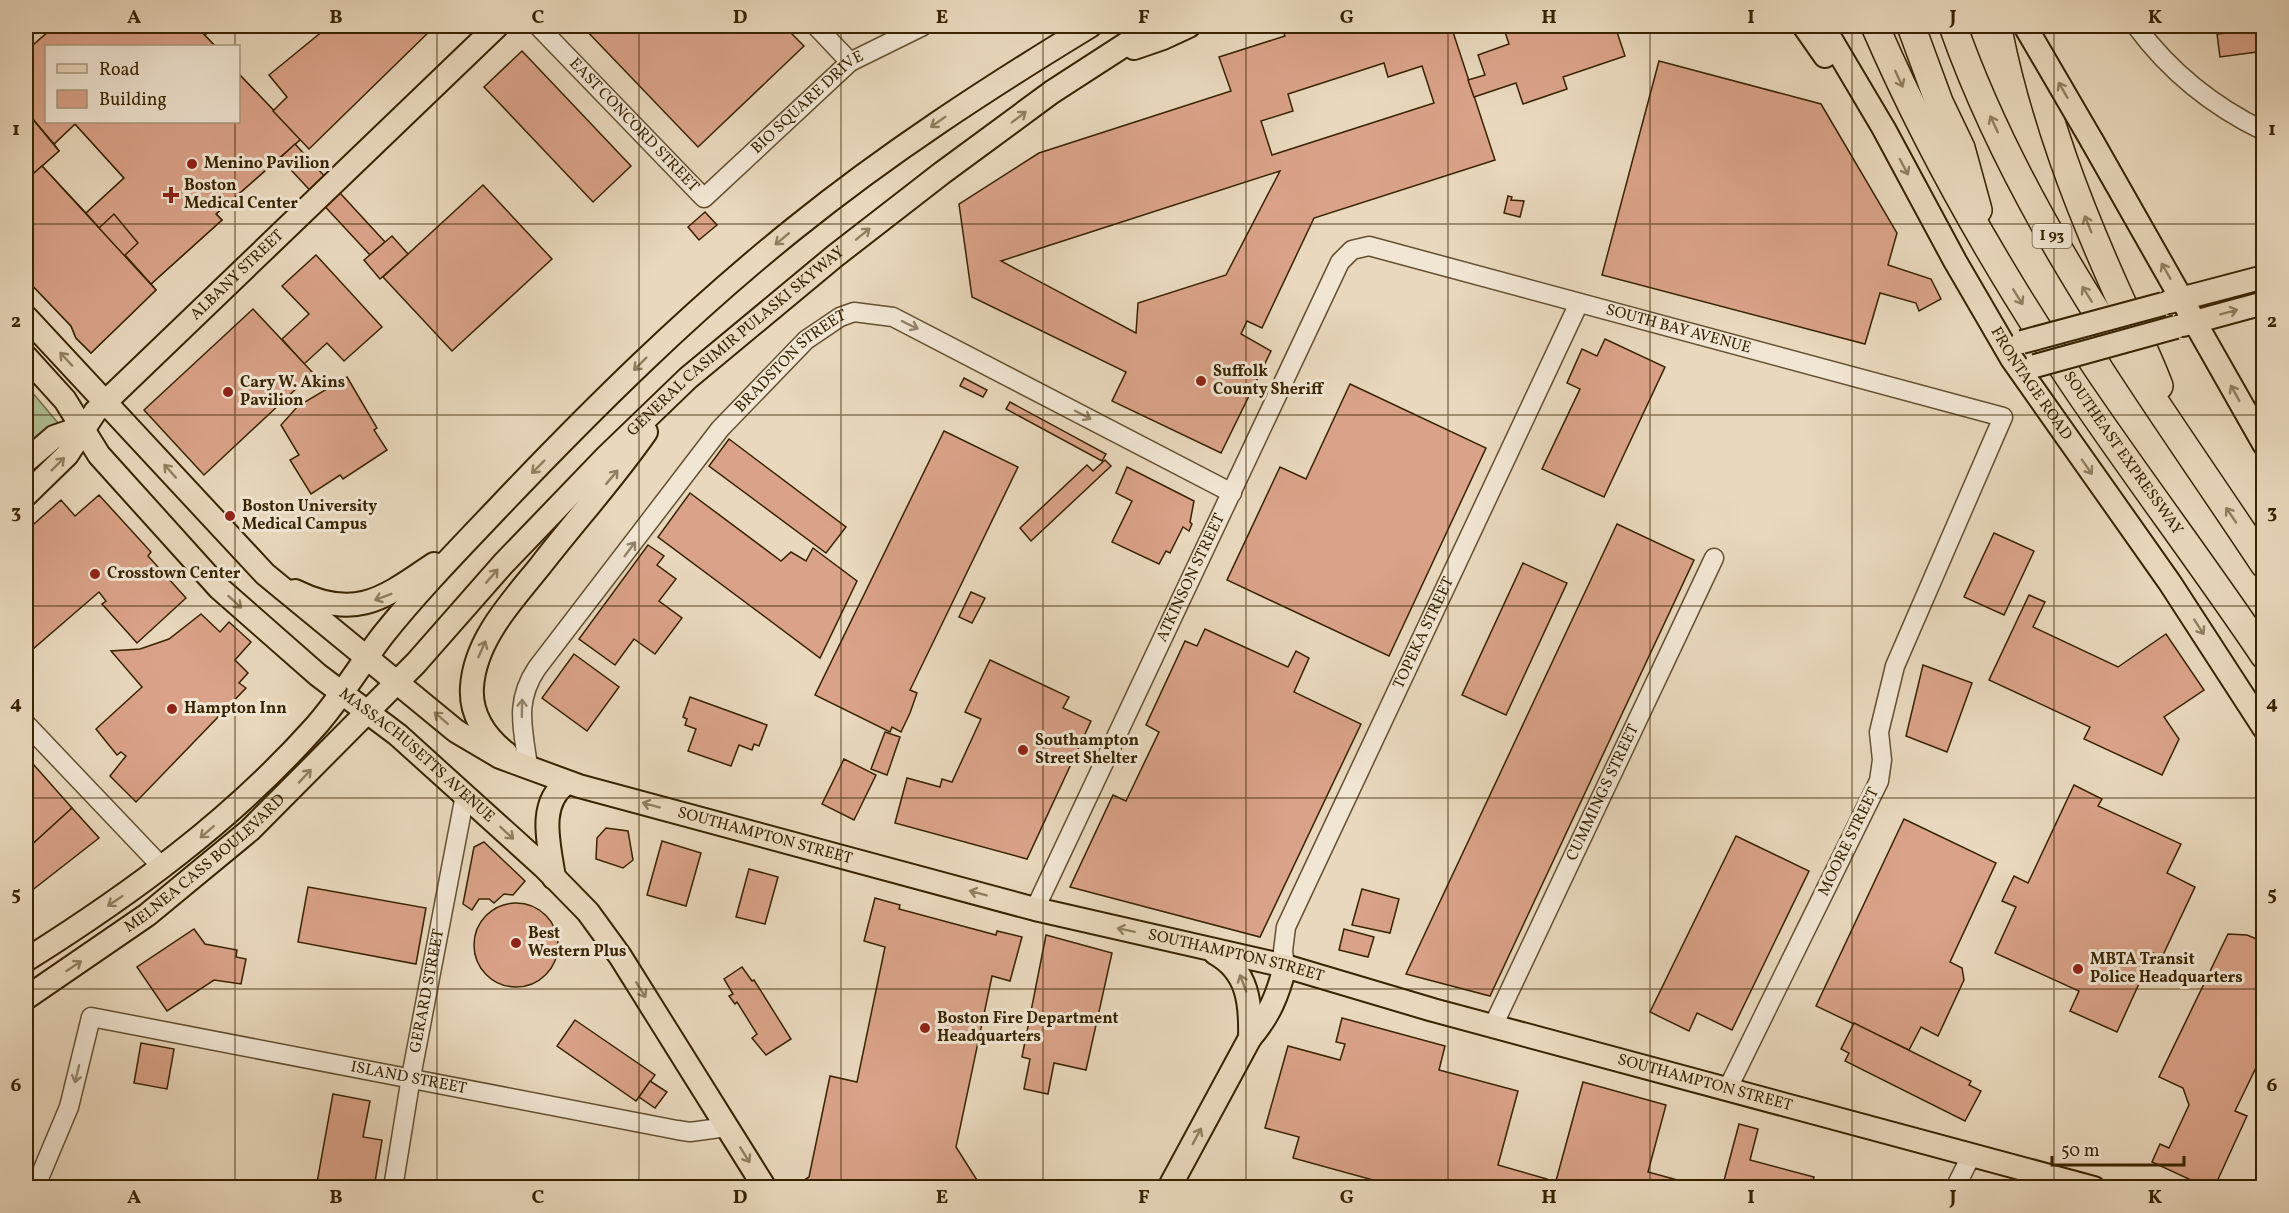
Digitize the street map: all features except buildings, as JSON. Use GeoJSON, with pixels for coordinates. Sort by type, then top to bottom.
{"type":"FeatureCollection","features":[{"type":"Feature","properties":{"kind":"highway"},"geometry":{"type":"LineString","coordinates":[[1875,26],[1926,135],[1988,247]]}},
{"type":"Feature","properties":{"kind":"highway"},"geometry":{"type":"LineString","coordinates":[[1911,26],[1939,102],[1961,148],[1988,247]]}},
{"type":"Feature","properties":{"kind":"highway","name":"I 93"},"geometry":{"type":"LineString","coordinates":[[1953,26],[1995,127],[2039,213],[2175,432],[2264,564]]}},
{"type":"Feature","properties":{"kind":"highway"},"geometry":{"type":"LineString","coordinates":[[2025,26],[2061,156],[2109,276],[2146,350],[2175,432]]}},
{"type":"Feature","properties":{"kind":"highway","name":"SOUTHEAST EXPRESSWAY"},"geometry":{"type":"LineString","coordinates":[[1988,247],[2073,383],[2264,655]]}},
{"type":"Feature","properties":{"kind":"main road","name":"ALBANY STREET"},"geometry":{"type":"LineString","coordinates":[[26,495],[67,454],[83,427],[106,402],[498,26]]}},
{"type":"Feature","properties":{"kind":"main road"},"geometry":{"type":"LineString","coordinates":[[1004,78],[1065,26]]}},
{"type":"Feature","properties":{"kind":"main road"},"geometry":{"type":"LineString","coordinates":[[341,692],[366,658],[466,542],[694,312],[844,189],[1004,78],[1090,26]]}},
{"type":"Feature","properties":{"kind":"main road","name":"GENERAL CASIMIR PULASKI SKYWAY"},"geometry":{"type":"LineString","coordinates":[[367,712],[512,555],[673,392],[735,337],[888,214],[1052,92],[1154,26]]}},
{"type":"Feature","properties":{"kind":"main road"},"geometry":{"type":"LineString","coordinates":[[1104,57],[1163,38],[1189,26]]}},
{"type":"Feature","properties":{"kind":"main road"},"geometry":{"type":"LineString","coordinates":[[1804,26],[1842,81],[1884,129]]}},
{"type":"Feature","properties":{"kind":"main road","name":"FRONTAGE ROAD"},"geometry":{"type":"LineString","coordinates":[[1823,26],[1884,129],[1954,261],[2021,357],[2264,728]]}},
{"type":"Feature","properties":{"kind":"main road"},"geometry":{"type":"LineString","coordinates":[[2025,26],[2092,141],[2173,302],[2264,444]]}},
{"type":"Feature","properties":{"kind":"main road"},"geometry":{"type":"LineString","coordinates":[[2021,357],[2173,302],[2264,277]]}},
{"type":"Feature","properties":{"kind":"main road"},"geometry":{"type":"LineString","coordinates":[[2021,357],[2186,324],[2264,303]]}},
{"type":"Feature","properties":{"kind":"main road"},"geometry":{"type":"LineString","coordinates":[[26,317],[265,573],[397,682]]}},
{"type":"Feature","properties":{"kind":"main road","name":"MASSACHUSETTS AVENUE"},"geometry":{"type":"LineString","coordinates":[[26,357],[61,396],[103,460],[208,577],[341,692],[398,735],[554,878],[603,930],[765,1188]]}},
{"type":"Feature","properties":{"kind":"main road"},"geometry":{"type":"LineString","coordinates":[[528,766],[504,752],[480,725],[475,714],[472,687],[478,658],[507,608],[627,460],[673,392]]}},
{"type":"Feature","properties":{"kind":"main road","name":"ALBANY STREET"},"geometry":{"type":"LineString","coordinates":[[26,461],[54,437],[83,427]]}},
{"type":"Feature","properties":{"kind":"main road"},"geometry":{"type":"LineString","coordinates":[[265,573],[315,600],[330,604],[357,604],[380,599],[397,591],[466,542]]}},
{"type":"Feature","properties":{"kind":"main road","name":"SOUTHAMPTON STREET"},"geometry":{"type":"LineString","coordinates":[[397,682],[472,742],[567,783],[1035,909],[1285,966],[1493,1026],[2094,1188]]}},
{"type":"Feature","properties":{"kind":"main road","name":"MELNEA CASS BOULEVARD"},"geometry":{"type":"LineString","coordinates":[[26,960],[163,868],[249,794],[316,726],[341,692]]}},
{"type":"Feature","properties":{"kind":"main road","name":"MELNEA CASS BOULEVARD"},"geometry":{"type":"LineString","coordinates":[[26,998],[147,915],[222,856],[286,796],[367,712]]}},
{"type":"Feature","properties":{"kind":"main road"},"geometry":{"type":"LineString","coordinates":[[554,878],[547,818],[555,794],[567,783]]}},
{"type":"Feature","properties":{"kind":"main road"},"geometry":{"type":"LineString","coordinates":[[1203,947],[1225,959],[1238,971],[1249,1000],[1250,1038]]}},
{"type":"Feature","properties":{"kind":"main road"},"geometry":{"type":"LineString","coordinates":[[1169,1188],[1250,1038],[1265,1021],[1274,1004],[1285,966]]}},
{"type":"Feature","properties":{"kind":"street","name":"EAST CONCORD STREET"},"geometry":{"type":"LineString","coordinates":[[538,26],[704,198]]}},
{"type":"Feature","properties":{"kind":"street"},"geometry":{"type":"LineString","coordinates":[[816,26],[850,63]]}},
{"type":"Feature","properties":{"kind":"street","name":"BIO SQUARE DRIVE"},"geometry":{"type":"LineString","coordinates":[[704,198],[850,63],[923,26]]}},
{"type":"Feature","properties":{"kind":"street"},"geometry":{"type":"LineString","coordinates":[[2136,26],[2164,60],[2192,87],[2223,109],[2264,131]]}},
{"type":"Feature","properties":{"kind":"street","name":"SOUTH BAY AVENUE"},"geometry":{"type":"LineString","coordinates":[[1352,250],[1369,246],[2003,417]]}},
{"type":"Feature","properties":{"kind":"street","name":"ATKINSON STREET"},"geometry":{"type":"LineString","coordinates":[[1035,909],[1340,262],[1352,250]]}},
{"type":"Feature","properties":{"kind":"street","name":"TOPEKA STREET"},"geometry":{"type":"LineString","coordinates":[[1285,966],[1283,951],[1286,927],[1579,303]]}},
{"type":"Feature","properties":{"kind":"street","name":"BRADSTON STREET"},"geometry":{"type":"LineString","coordinates":[[528,766],[522,700],[527,683],[537,668],[720,429],[806,340],[847,315],[872,312],[893,316],[1232,493]]}},
{"type":"Feature","properties":{"kind":"street","name":"MOORE STREET"},"geometry":{"type":"LineString","coordinates":[[1727,1090],[1879,782],[1882,760],[1879,732],[1895,666],[2003,417]]}},
{"type":"Feature","properties":{"kind":"street","name":"CUMMINGS STREET"},"geometry":{"type":"LineString","coordinates":[[1493,1026],[1714,558]]}},
{"type":"Feature","properties":{"kind":"street"},"geometry":{"type":"LineString","coordinates":[[26,724],[163,868]]}},
{"type":"Feature","properties":{"kind":"street","name":"GERARD STREET"},"geometry":{"type":"LineString","coordinates":[[393,1188],[411,1077],[465,795]]}},
{"type":"Feature","properties":{"kind":"street","name":"ISLAND STREET"},"geometry":{"type":"LineString","coordinates":[[35,1188],[69,1107],[91,1017],[690,1132],[727,1127]]}},
{"type":"Feature","properties":{"kind":"street"},"geometry":{"type":"LineString","coordinates":[[1955,1188],[1971,1154]]}},
{"type":"Feature","properties":{"kind":"green space"},"geometry":{"type":"Polygon","coordinates":[[[26,385],[58,423],[26,452],[26,385]]]}},
{"type":"Feature","properties":{"kind":"railway"},"geometry":{"type":"LineString","coordinates":[[2258,1188],[2264,1176]]}},
{"type":"Feature","properties":{"kind":"place","name":"Menino Pavilion"},"geometry":{"type":"Point","coordinates":[192,164]}},
{"type":"Feature","properties":{"kind":"place","name":"Boston Medical Center"},"geometry":{"type":"Point","coordinates":[171,195]}},
{"type":"Feature","properties":{"kind":"place","name":"Suffolk County Sheriff"},"geometry":{"type":"Point","coordinates":[1201,381]}},
{"type":"Feature","properties":{"kind":"place","name":"Cary W. Akins Pavilion"},"geometry":{"type":"Point","coordinates":[228,392]}},
{"type":"Feature","properties":{"kind":"place","name":"Boston University Medical Campus"},"geometry":{"type":"Point","coordinates":[230,516]}},
{"type":"Feature","properties":{"kind":"place","name":"Crosstown Center"},"geometry":{"type":"Point","coordinates":[95,574]}},
{"type":"Feature","properties":{"kind":"place","name":"Hampton Inn"},"geometry":{"type":"Point","coordinates":[172,709]}},
{"type":"Feature","properties":{"kind":"place","name":"Southampton Street Shelter"},"geometry":{"type":"Point","coordinates":[1023,750]}},
{"type":"Feature","properties":{"kind":"place","name":"Best Western Plus"},"geometry":{"type":"Point","coordinates":[516,943]}},
{"type":"Feature","properties":{"kind":"place","name":"MBTA Transit Police Headquarters"},"geometry":{"type":"Point","coordinates":[2078,969]}},
{"type":"Feature","properties":{"kind":"place","name":"Boston Fire Department Headquarters"},"geometry":{"type":"Point","coordinates":[925,1028]}}]}
